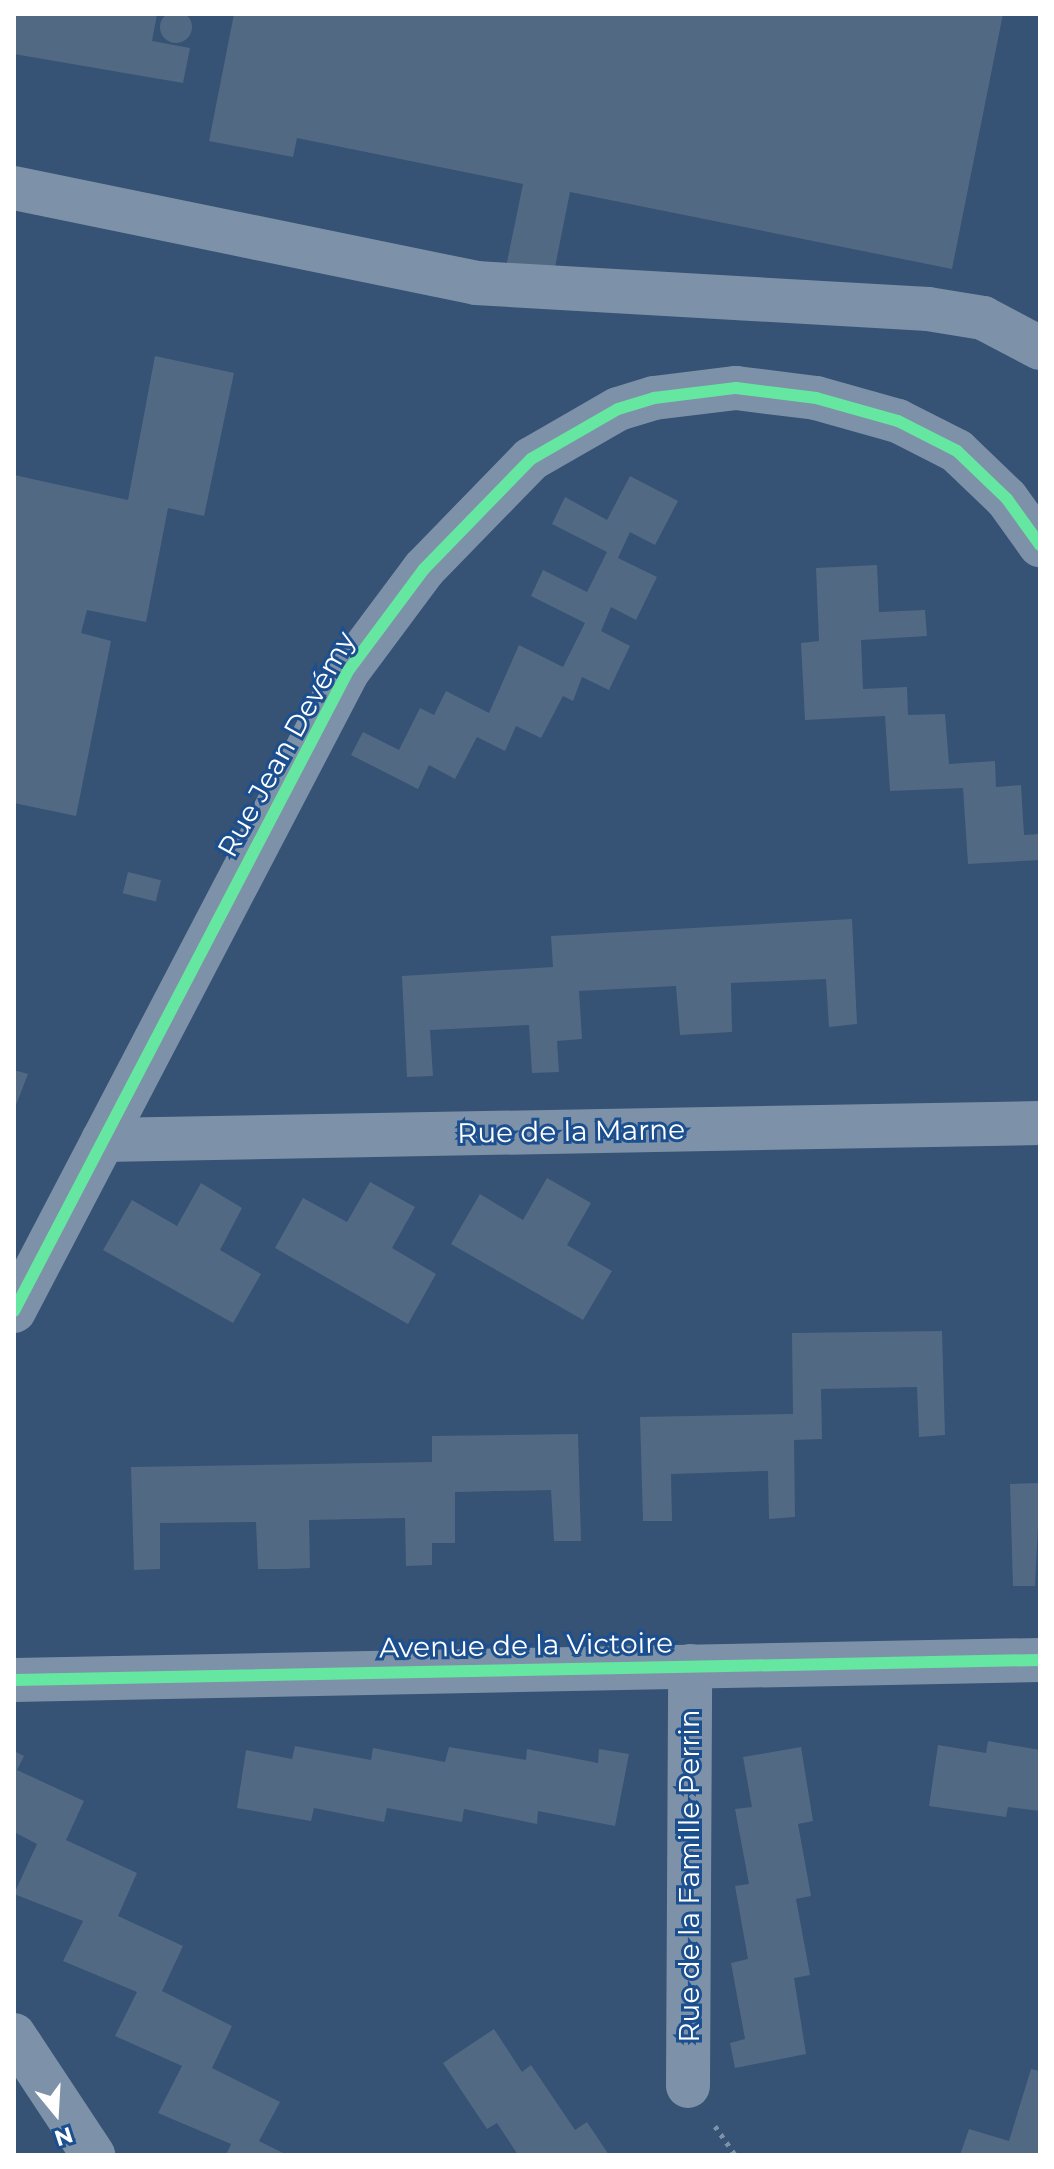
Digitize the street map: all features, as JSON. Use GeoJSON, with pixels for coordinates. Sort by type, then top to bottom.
{"type":"FeatureCollection","features":[{"type":"Feature","properties":{"kind":"street"},"geometry":{"type":"LineString","coordinates":[[14,188],[476,283],[928,309],[983,318],[1040,348]]}},
{"type":"Feature","properties":{"kind":"street","name":"Rue Jean Devémy"},"geometry":{"type":"LineString","coordinates":[[14,1311],[348,671],[393,606],[462,527],[531,459],[618,409],[709,389],[816,398],[898,421],[957,451],[1007,499],[1040,545]]}},
{"type":"Feature","properties":{"kind":"street","name":"Rue de la Marne"},"geometry":{"type":"LineString","coordinates":[[103,1140],[1040,1123]]}},
{"type":"Feature","properties":{"kind":"street","name":"Avenue de la Victoire"},"geometry":{"type":"LineString","coordinates":[[14,1680],[1040,1660]]}},
{"type":"Feature","properties":{"kind":"street","name":"Rue de la Famille Perrin"},"geometry":{"type":"LineString","coordinates":[[688,2086],[690,1666]]}},
{"type":"Feature","properties":{"kind":"street"},"geometry":{"type":"LineString","coordinates":[[14,2035],[93,2155]]}},
{"type":"Feature","properties":{"kind":"building"},"geometry":{"type":"Polygon","coordinates":[[[176,11],[187,16],[192,27],[187,38],[176,43],[165,38],[160,27],[165,16],[176,11]]]}},
{"type":"Feature","properties":{"kind":"building"},"geometry":{"type":"Polygon","coordinates":[[[14,14],[157,14],[152,41],[190,48],[183,83],[14,54],[14,14]]]}},
{"type":"Feature","properties":{"kind":"building"},"geometry":{"type":"Polygon","coordinates":[[[234,14],[1003,14],[952,269],[570,192],[553,277],[506,267],[523,184],[297,138],[293,157],[209,141],[234,14]]]}},
{"type":"Feature","properties":{"kind":"building"},"geometry":{"type":"Polygon","coordinates":[[[155,356],[234,373],[204,516],[168,508],[146,622],[87,610],[81,633],[111,641],[76,816],[14,803],[14,475],[128,500],[155,356]]]}},
{"type":"Feature","properties":{"kind":"building"},"geometry":{"type":"Polygon","coordinates":[[[630,476],[678,501],[655,545],[630,532],[618,558],[657,577],[636,620],[611,607],[601,631],[630,646],[609,690],[582,677],[573,701],[563,696],[541,738],[516,726],[505,751],[477,737],[455,779],[429,765],[418,789],[351,755],[363,732],[399,750],[420,708],[434,715],[446,691],[489,713],[519,645],[563,667],[585,623],[531,596],[543,570],[587,592],[607,552],[552,524],[565,497],[607,520],[630,476]]]}},
{"type":"Feature","properties":{"kind":"building"},"geometry":{"type":"Polygon","coordinates":[[[877,565],[879,612],[925,610],[927,636],[861,640],[863,689],[907,687],[908,715],[945,714],[949,764],[995,761],[996,787],[1021,785],[1024,835],[1040,834],[1040,860],[968,864],[963,788],[890,791],[885,716],[805,720],[801,643],[819,641],[816,568],[877,565]]]}},
{"type":"Feature","properties":{"kind":"building"},"geometry":{"type":"Polygon","coordinates":[[[128,872],[161,880],[156,902],[123,893],[128,872]]]}},
{"type":"Feature","properties":{"kind":"building"},"geometry":{"type":"Polygon","coordinates":[[[852,919],[857,1024],[829,1027],[826,979],[731,983],[732,1032],[680,1035],[676,986],[579,991],[582,1039],[557,1041],[559,1072],[532,1073],[529,1025],[430,1030],[433,1076],[407,1077],[402,976],[553,967],[551,936],[852,919]]]}},
{"type":"Feature","properties":{"kind":"building"},"geometry":{"type":"Polygon","coordinates":[[[14,1070],[28,1074],[14,1110],[14,1070]]]}},
{"type":"Feature","properties":{"kind":"building"},"geometry":{"type":"Polygon","coordinates":[[[547,1178],[591,1203],[567,1245],[612,1271],[583,1320],[451,1244],[480,1194],[523,1220],[547,1178]]]}},
{"type":"Feature","properties":{"kind":"building"},"geometry":{"type":"Polygon","coordinates":[[[370,1182],[415,1207],[392,1248],[436,1274],[408,1324],[275,1248],[303,1198],[347,1222],[370,1182]]]}},
{"type":"Feature","properties":{"kind":"building"},"geometry":{"type":"Polygon","coordinates":[[[201,1183],[242,1208],[220,1250],[261,1274],[233,1323],[103,1250],[132,1200],[177,1226],[201,1183]]]}},
{"type":"Feature","properties":{"kind":"building"},"geometry":{"type":"Polygon","coordinates":[[[942,1331],[945,1435],[919,1437],[917,1387],[821,1389],[822,1439],[794,1440],[795,1517],[769,1519],[768,1471],[671,1474],[672,1521],[643,1521],[640,1417],[793,1414],[792,1333],[942,1331]]]}},
{"type":"Feature","properties":{"kind":"building"},"geometry":{"type":"Polygon","coordinates":[[[578,1434],[581,1541],[554,1541],[551,1490],[455,1492],[455,1543],[432,1543],[432,1565],[406,1566],[405,1518],[309,1520],[310,1568],[285,1569],[258,1569],[256,1522],[160,1523],[160,1569],[134,1570],[131,1467],[432,1462],[432,1436],[578,1434]]]}},
{"type":"Feature","properties":{"kind":"building"},"geometry":{"type":"Polygon","coordinates":[[[1040,1483],[1035,1586],[1013,1586],[1010,1484],[1040,1483]]]}},
{"type":"Feature","properties":{"kind":"building"},"geometry":{"type":"Polygon","coordinates":[[[988,1741],[1040,1750],[1040,1811],[1008,1807],[1006,1817],[929,1806],[938,1745],[986,1753],[988,1741]]]}},
{"type":"Feature","properties":{"kind":"building"},"geometry":{"type":"Polygon","coordinates":[[[295,1746],[371,1760],[373,1748],[445,1762],[449,1747],[526,1760],[527,1749],[598,1763],[599,1749],[629,1754],[615,1826],[538,1811],[537,1824],[464,1809],[462,1822],[387,1808],[384,1822],[314,1808],[311,1821],[237,1808],[246,1750],[292,1759],[295,1746]]]}},
{"type":"Feature","properties":{"kind":"building"},"geometry":{"type":"Polygon","coordinates":[[[801,1747],[813,1821],[798,1824],[811,1896],[796,1899],[810,1975],[794,1978],[806,2054],[735,2068],[730,2043],[745,2039],[731,1963],[748,1959],[735,1886],[749,1884],[735,1809],[752,1807],[743,1757],[801,1747]]]}},
{"type":"Feature","properties":{"kind":"building"},"geometry":{"type":"Polygon","coordinates":[[[14,1751],[24,1756],[17,1770],[84,1801],[66,1840],[137,1873],[118,1916],[183,1946],[162,1991],[232,2026],[212,2068],[280,2102],[259,2141],[287,2155],[226,2155],[231,2144],[158,2113],[182,2066],[115,2036],[137,1992],[63,1961],[83,1921],[14,1894],[37,1844],[14,1832],[14,1751]]]}},
{"type":"Feature","properties":{"kind":"building"},"geometry":{"type":"Polygon","coordinates":[[[494,2029],[522,2072],[531,2065],[575,2130],[587,2122],[609,2155],[518,2155],[497,2123],[487,2129],[443,2063],[494,2029]]]}},
{"type":"Feature","properties":{"kind":"building"},"geometry":{"type":"Polygon","coordinates":[[[1031,2069],[1040,2071],[1040,2155],[960,2155],[969,2129],[1009,2141],[1031,2069]]]}},
{"type":"Feature","properties":{"kind":"cycle path"},"geometry":{"type":"LineString","coordinates":[[14,1311],[348,671],[424,569],[531,459],[618,409],[654,398],[736,388],[816,398],[898,421],[957,451],[1007,499],[1040,545]]}},
{"type":"Feature","properties":{"kind":"cycle path"},"geometry":{"type":"LineString","coordinates":[[14,1680],[1040,1660]]}}]}
